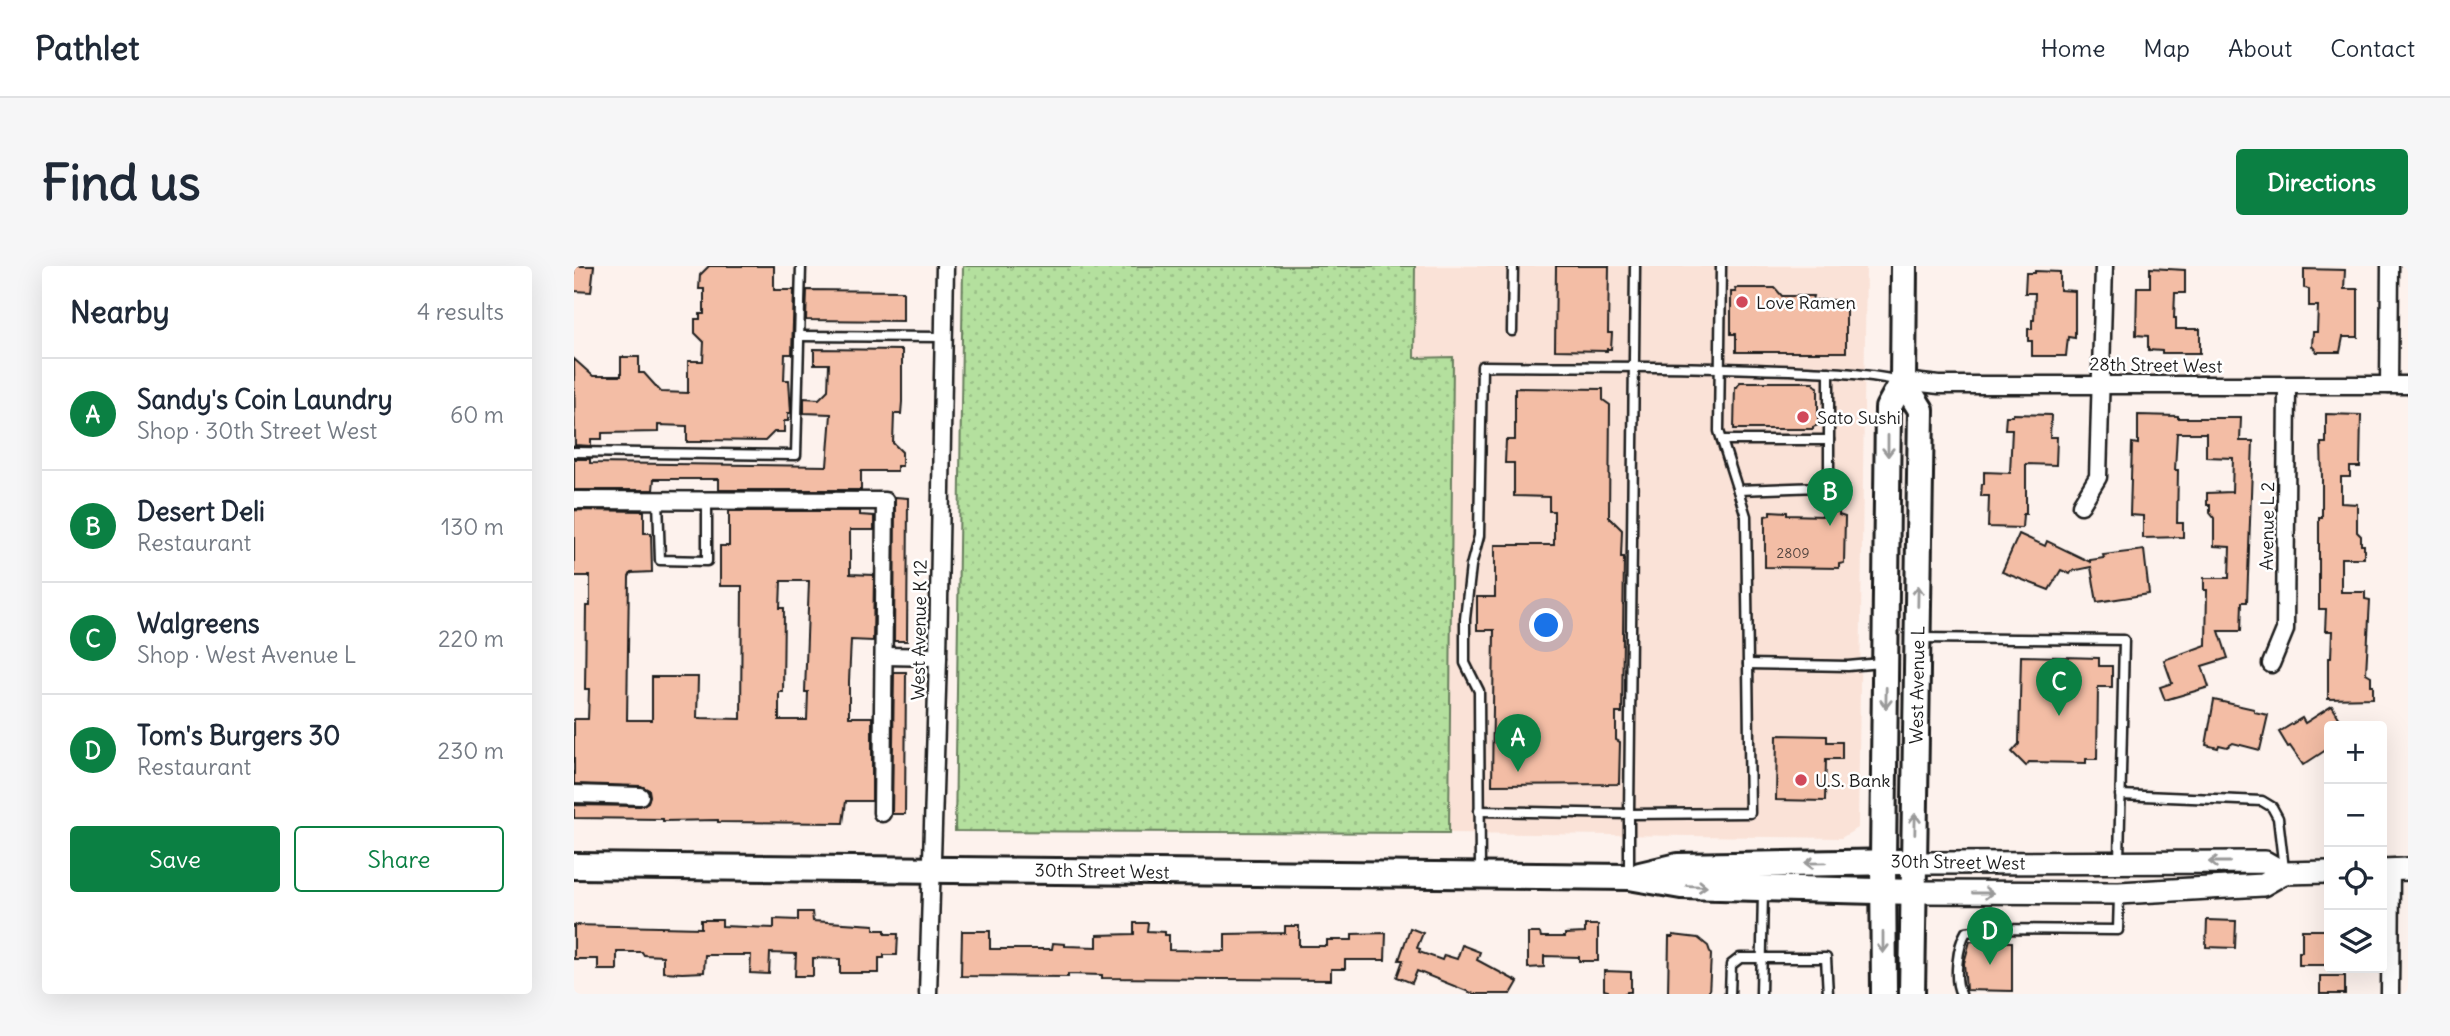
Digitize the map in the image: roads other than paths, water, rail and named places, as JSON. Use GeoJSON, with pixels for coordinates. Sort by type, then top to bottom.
{"type":"FeatureCollection","features":[{"type":"Feature","properties":{"kind":"main road","name":"West Avenue L"},"geometry":{"type":"LineString","coordinates":[[1884,994],[1888,408],[1903,382],[1904,266]]}},
{"type":"Feature","properties":{"kind":"main road","name":"West Avenue L"},"geometry":{"type":"LineString","coordinates":[[1903,382],[1921,410],[1912,994]]}},
{"type":"Feature","properties":{"kind":"main road","name":"30th Street West"},"geometry":{"type":"LineString","coordinates":[[1629,877],[1678,866],[1883,861],[2265,862],[2284,873]]}},
{"type":"Feature","properties":{"kind":"main road","name":"30th Street West"},"geometry":{"type":"LineString","coordinates":[[574,866],[1629,877],[1681,886],[1883,892],[2119,894],[2263,885],[2284,873],[2324,872]]}},
{"type":"Feature","properties":{"kind":"street","name":"West Avenue K 12"},"geometry":{"type":"LineString","coordinates":[[928,994],[938,657],[945,266]]}},
{"type":"Feature","properties":{"kind":"street"},"geometry":{"type":"LineString","coordinates":[[2081,505],[2098,477],[2104,266]]}},
{"type":"Feature","properties":{"kind":"street"},"geometry":{"type":"LineString","coordinates":[[2389,385],[2390,266]]}},
{"type":"Feature","properties":{"kind":"street","name":"28th Street West"},"geometry":{"type":"LineString","coordinates":[[1903,382],[1939,385],[2408,385]]}},
{"type":"Feature","properties":{"kind":"street","name":"Avenue L 2"},"geometry":{"type":"LineString","coordinates":[[2271,664],[2285,630],[2287,386]]}},
{"type":"Feature","properties":{"kind":"street"},"geometry":{"type":"LineString","coordinates":[[574,500],[885,501],[882,813]]}},
{"type":"Feature","properties":{"kind":"street"},"geometry":{"type":"LineString","coordinates":[[885,656],[938,657]]}},
{"type":"Feature","properties":{"kind":"street"},"geometry":{"type":"LineString","coordinates":[[574,794],[640,796]]}},
{"type":"Feature","properties":{"kind":"street"},"geometry":{"type":"LineString","coordinates":[[2390,994],[2394,869]]}},
{"type":"Feature","properties":{"kind":"lane"},"geometry":{"type":"LineString","coordinates":[[574,452],[796,455],[801,266]]}},
{"type":"Feature","properties":{"kind":"lane"},"geometry":{"type":"LineString","coordinates":[[1512,331],[1513,266]]}},
{"type":"Feature","properties":{"kind":"lane"},"geometry":{"type":"LineString","coordinates":[[1629,877],[1635,266]]}},
{"type":"Feature","properties":{"kind":"lane"},"geometry":{"type":"LineString","coordinates":[[1479,811],[1750,813],[1746,516],[1719,430],[1721,266]]}},
{"type":"Feature","properties":{"kind":"lane"},"geometry":{"type":"LineString","coordinates":[[799,337],[944,337]]}},
{"type":"Feature","properties":{"kind":"lane"},"geometry":{"type":"LineString","coordinates":[[1480,876],[1479,691],[1465,663],[1465,619],[1471,566],[1479,536],[1482,366],[1719,368],[1865,373],[1903,382]]}},
{"type":"Feature","properties":{"kind":"lane"},"geometry":{"type":"LineString","coordinates":[[1738,490],[1821,487],[1829,478],[1829,372]]}},
{"type":"Feature","properties":{"kind":"lane"},"geometry":{"type":"LineString","coordinates":[[1722,440],[1829,439]]}},
{"type":"Feature","properties":{"kind":"lane"},"geometry":{"type":"LineString","coordinates":[[659,500],[660,561],[708,561],[707,500]]}},
{"type":"Feature","properties":{"kind":"lane"},"geometry":{"type":"LineString","coordinates":[[1917,638],[2124,640],[2119,862]]}},
{"type":"Feature","properties":{"kind":"lane"},"geometry":{"type":"LineString","coordinates":[[1748,664],[1848,666],[1886,663]]}},
{"type":"Feature","properties":{"kind":"lane"},"geometry":{"type":"LineString","coordinates":[[2120,795],[2262,801],[2272,807],[2278,818],[2284,873]]}},
{"type":"Feature","properties":{"kind":"lane"},"geometry":{"type":"LineString","coordinates":[[1762,994],[1763,888]]}},
{"type":"Feature","properties":{"kind":"lane"},"geometry":{"type":"LineString","coordinates":[[1961,994],[1958,989],[1958,961],[1960,942],[1966,932],[1988,929],[2118,930],[2119,894]]}},
{"type":"Feature","properties":{"kind":"lane"},"geometry":{"type":"LineString","coordinates":[[1730,994],[1731,965],[1740,958],[1826,958],[1828,994]]}},
{"type":"Feature","properties":{"kind":"place","name":"Love Ramen"},"geometry":{"type":"Point","coordinates":[1742,302]}},
{"type":"Feature","properties":{"kind":"place","name":"Sato Sushi"},"geometry":{"type":"Point","coordinates":[1803,417]}},
{"type":"Feature","properties":{"kind":"place","name":"Desert Deli"},"geometry":{"type":"Point","coordinates":[1830,526]}},
{"type":"Feature","properties":{"kind":"place","name":"Walgreens"},"geometry":{"type":"Point","coordinates":[2059,716]}},
{"type":"Feature","properties":{"kind":"place","name":"Sandy's Coin Laundry"},"geometry":{"type":"Point","coordinates":[1518,772]}},
{"type":"Feature","properties":{"kind":"place","name":"U.S. Bank"},"geometry":{"type":"Point","coordinates":[1801,780]}},
{"type":"Feature","properties":{"kind":"place","name":"Tom's Burgers 30"},"geometry":{"type":"Point","coordinates":[1990,965]}}]}
